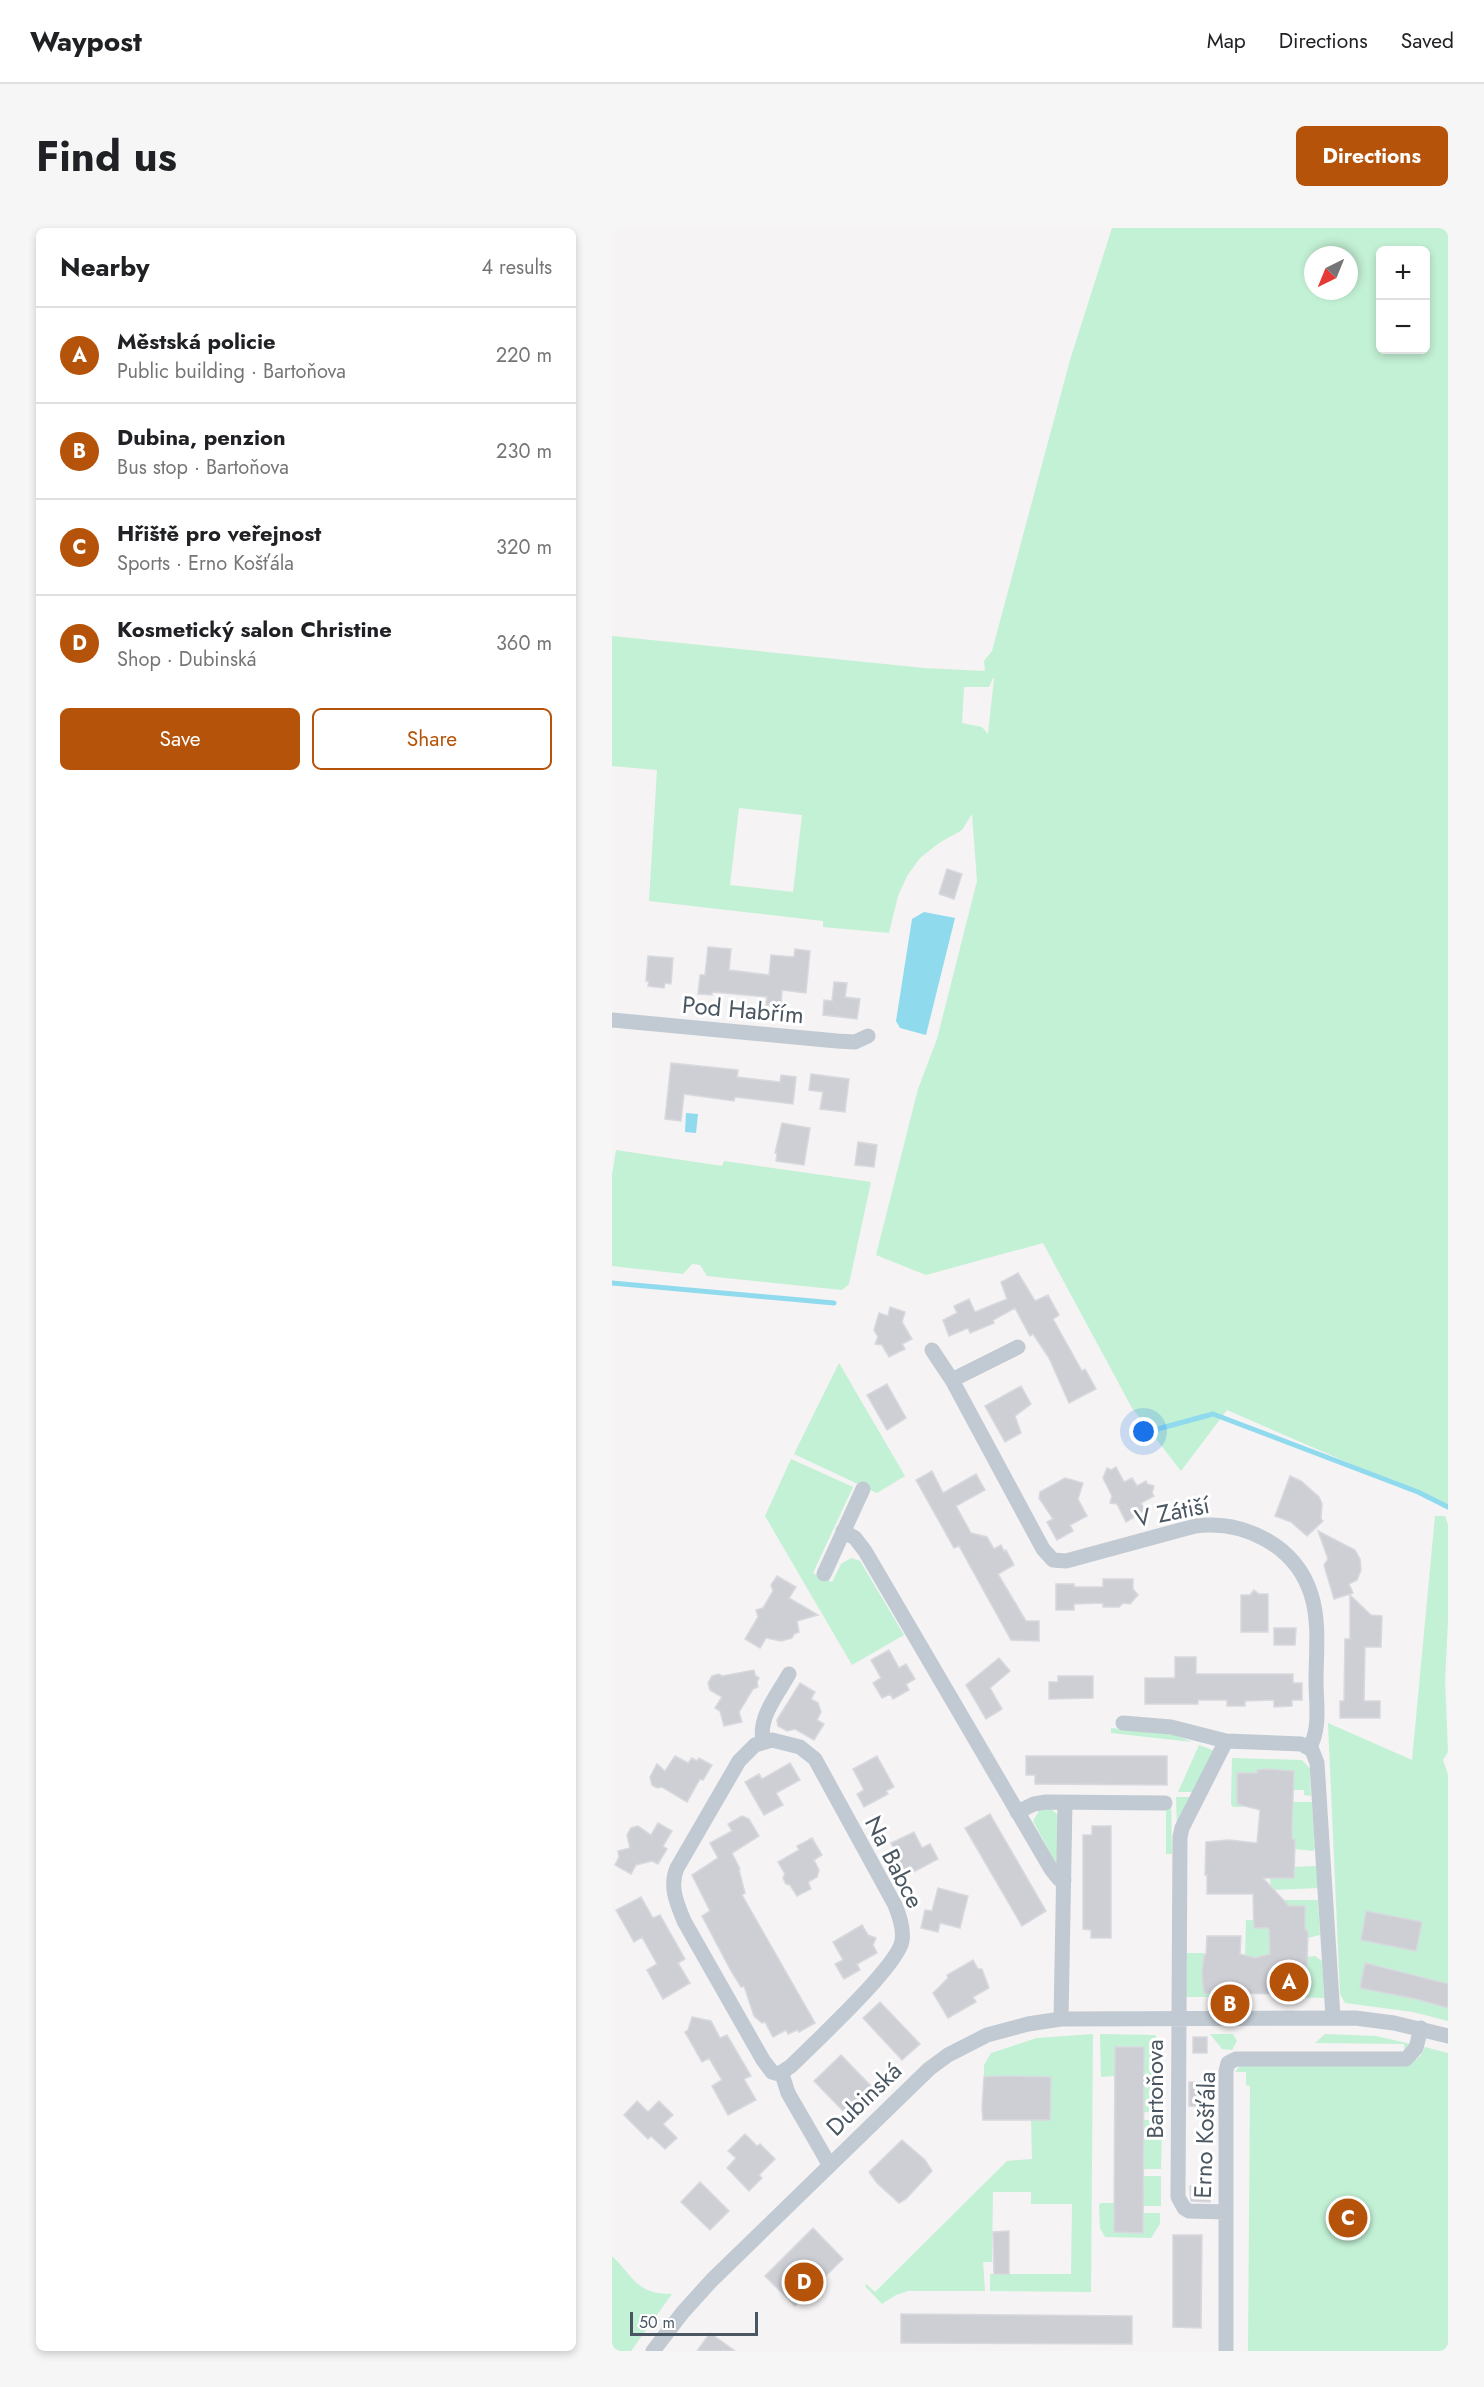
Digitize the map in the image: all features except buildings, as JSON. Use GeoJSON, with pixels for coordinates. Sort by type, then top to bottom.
{"type":"FeatureCollection","features":[{"type":"Feature","properties":{"kind":"street","name":"Pod Habřím"},"geometry":{"type":"LineString","coordinates":[[612,1020],[837,1041],[855,1042],[868,1036]]}},
{"type":"Feature","properties":{"kind":"street"},"geometry":{"type":"LineString","coordinates":[[952,1380],[1018,1347]]}},
{"type":"Feature","properties":{"kind":"street","name":"V Zátiší"},"geometry":{"type":"LineString","coordinates":[[932,1350],[952,1380],[1042,1549],[1053,1560],[1066,1561],[1195,1526],[1213,1524],[1227,1525],[1255,1534],[1280,1549],[1289,1558],[1307,1584],[1315,1611],[1316,1717],[1314,1737],[1309,1748]]}},
{"type":"Feature","properties":{"kind":"street"},"geometry":{"type":"LineString","coordinates":[[824,1574],[863,1489]]}},
{"type":"Feature","properties":{"kind":"street"},"geometry":{"type":"LineString","coordinates":[[843,1531],[855,1538],[865,1551],[1051,1869],[1059,1879],[1064,1880]]}},
{"type":"Feature","properties":{"kind":"street"},"geometry":{"type":"LineString","coordinates":[[789,1674],[764,1718],[761,1731],[763,1741],[750,1749],[739,1761],[677,1868],[673,1884],[684,1921],[763,2060],[772,2072],[782,2074],[791,2099],[829,2164]]}},
{"type":"Feature","properties":{"kind":"street"},"geometry":{"type":"LineString","coordinates":[[1123,1723],[1170,1727],[1226,1741],[1294,1743],[1309,1748],[1317,1763],[1333,2017]]}},
{"type":"Feature","properties":{"kind":"street","name":"Na Babce"},"geometry":{"type":"LineString","coordinates":[[763,1741],[772,1740],[800,1747],[815,1759],[895,1905],[902,1930],[900,1949],[887,1969],[782,2074]]}},
{"type":"Feature","properties":{"kind":"street"},"geometry":{"type":"LineString","coordinates":[[1177,2018],[1180,1833],[1226,1741]]}},
{"type":"Feature","properties":{"kind":"street"},"geometry":{"type":"LineString","coordinates":[[1017,1812],[1040,1803],[1164,1803]]}},
{"type":"Feature","properties":{"kind":"street"},"geometry":{"type":"LineString","coordinates":[[1061,2019],[1065,1803]]}},
{"type":"Feature","properties":{"kind":"street","name":"Bartoňova"},"geometry":{"type":"LineString","coordinates":[[1226,2212],[1189,2211],[1184,2208],[1178,2197],[1177,2018],[1333,2017],[1385,2021],[1448,2036]]}},
{"type":"Feature","properties":{"kind":"street","name":"Dubinská"},"geometry":{"type":"LineString","coordinates":[[653,2351],[698,2295],[910,2085],[948,2055],[967,2044],[1006,2029],[1061,2019],[1177,2018]]}},
{"type":"Feature","properties":{"kind":"street","name":"Erno Košťála"},"geometry":{"type":"LineString","coordinates":[[1226,2351],[1226,2071],[1228,2063],[1236,2059],[1406,2059],[1416,2048],[1421,2028]]}},
{"type":"Feature","properties":{"kind":"green space"},"geometry":{"type":"Polygon","coordinates":[[[1112,228],[1448,228],[1448,1509],[1436,1501],[1227,1410],[1181,1471],[1132,1408],[1043,1243],[926,1275],[876,1255],[918,1089],[937,1039],[977,881],[972,814],[962,830],[939,843],[920,858],[907,876],[898,896],[889,933],[823,927],[823,921],[649,901],[657,770],[612,766],[612,636],[924,668],[985,671],[984,661],[992,651],[1070,360],[1112,228]],[[994,678],[989,687],[964,687],[962,723],[982,727],[988,734],[994,678]],[[739,808],[730,885],[793,892],[802,815],[739,808]]]}},
{"type":"Feature","properties":{"kind":"green space"},"geometry":{"type":"Polygon","coordinates":[[[616,1150],[722,1166],[724,1161],[871,1182],[849,1284],[842,1290],[707,1276],[700,1265],[692,1264],[683,1274],[612,1266],[612,1175],[616,1150]]]}},
{"type":"Feature","properties":{"kind":"green space"},"geometry":{"type":"Polygon","coordinates":[[[839,1363],[905,1476],[877,1493],[794,1454],[839,1363]]]}},
{"type":"Feature","properties":{"kind":"green space"},"geometry":{"type":"Polygon","coordinates":[[[791,1459],[853,1487],[813,1573],[832,1582],[841,1564],[851,1558],[860,1561],[904,1635],[852,1665],[765,1516],[791,1459]]]}},
{"type":"Feature","properties":{"kind":"green space"},"geometry":{"type":"Polygon","coordinates":[[[1435,1516],[1445,1516],[1448,1525],[1448,1621],[1445,1680],[1448,1752],[1443,1760],[1448,1775],[1448,2021],[1413,2012],[1345,2003],[1340,1994],[1328,1723],[1412,1760],[1435,1516]]]}},
{"type":"Feature","properties":{"kind":"green space"},"geometry":{"type":"Polygon","coordinates":[[[1111,1728],[1176,1735],[1192,1742],[1111,1733],[1111,1728]]]}},
{"type":"Feature","properties":{"kind":"green space"},"geometry":{"type":"Polygon","coordinates":[[[1199,1745],[1215,1751],[1194,1792],[1178,1792],[1199,1745]]]}},
{"type":"Feature","properties":{"kind":"green space"},"geometry":{"type":"Polygon","coordinates":[[[1232,1758],[1302,1760],[1310,1769],[1311,1796],[1304,1795],[1304,1790],[1294,1790],[1294,1771],[1276,1773],[1276,1769],[1275,1772],[1257,1770],[1247,1807],[1233,1807],[1231,1804],[1232,1758]]]}},
{"type":"Feature","properties":{"kind":"green space"},"geometry":{"type":"Polygon","coordinates":[[[1166,1797],[1171,1797],[1172,1854],[1166,1854],[1166,1797]]]}},
{"type":"Feature","properties":{"kind":"green space"},"geometry":{"type":"Polygon","coordinates":[[[1176,1797],[1191,1797],[1177,1828],[1176,1797]]]}},
{"type":"Feature","properties":{"kind":"green space"},"geometry":{"type":"Polygon","coordinates":[[[1312,1802],[1315,1849],[1313,1851],[1295,1849],[1295,1840],[1292,1839],[1292,1804],[1312,1802]]]}},
{"type":"Feature","properties":{"kind":"green space"},"geometry":{"type":"Polygon","coordinates":[[[1050,1808],[1058,1815],[1057,1865],[1033,1821],[1039,1811],[1050,1808]]]}},
{"type":"Feature","properties":{"kind":"green space"},"geometry":{"type":"Polygon","coordinates":[[[1316,1866],[1318,1888],[1271,1890],[1270,1878],[1294,1878],[1292,1867],[1316,1866]]]}},
{"type":"Feature","properties":{"kind":"green space"},"geometry":{"type":"Polygon","coordinates":[[[1258,1900],[1318,1900],[1320,1935],[1308,1938],[1308,1932],[1305,1929],[1305,1910],[1258,1900]]]}},
{"type":"Feature","properties":{"kind":"green space"},"geometry":{"type":"Polygon","coordinates":[[[1246,1920],[1254,1920],[1275,1928],[1273,1956],[1245,1961],[1246,1920]]]}},
{"type":"Feature","properties":{"kind":"green space"},"geometry":{"type":"Polygon","coordinates":[[[1187,1953],[1204,1953],[1204,1993],[1218,1993],[1218,1997],[1186,1997],[1187,1953]]]}},
{"type":"Feature","properties":{"kind":"green space"},"geometry":{"type":"Polygon","coordinates":[[[1315,1956],[1322,1961],[1324,1998],[1288,1997],[1288,1993],[1303,1975],[1307,1975],[1305,1974],[1306,1957],[1315,1956]]]}},
{"type":"Feature","properties":{"kind":"green space"},"geometry":{"type":"Polygon","coordinates":[[[1093,2034],[1091,2292],[990,2291],[990,2274],[1071,2274],[1072,2204],[1031,2204],[1031,2192],[993,2192],[992,2262],[983,2262],[985,2291],[908,2291],[882,2304],[865,2286],[866,2284],[875,2292],[1007,2161],[1032,2159],[1031,2120],[1050,2120],[1051,2078],[984,2077],[984,2065],[991,2053],[1037,2038],[1093,2034]]]}},
{"type":"Feature","properties":{"kind":"green space"},"geometry":{"type":"Polygon","coordinates":[[[1100,2034],[1155,2035],[1162,2045],[1162,2075],[1144,2075],[1144,2047],[1116,2047],[1115,2076],[1101,2077],[1100,2034]]]}},
{"type":"Feature","properties":{"kind":"green space"},"geometry":{"type":"Polygon","coordinates":[[[1210,2034],[1233,2034],[1237,2041],[1232,2050],[1222,2049],[1210,2034]]]}},
{"type":"Feature","properties":{"kind":"green space"},"geometry":{"type":"Polygon","coordinates":[[[1325,2034],[1376,2036],[1415,2045],[1405,2055],[1404,2044],[1315,2043],[1325,2034]]]}},
{"type":"Feature","properties":{"kind":"green space"},"geometry":{"type":"Polygon","coordinates":[[[1425,2047],[1448,2053],[1448,2351],[1248,2351],[1250,2086],[1246,2085],[1246,2072],[1235,2072],[1241,2064],[1414,2061],[1425,2047]]]}},
{"type":"Feature","properties":{"kind":"green space"},"geometry":{"type":"Polygon","coordinates":[[[1144,2082],[1162,2083],[1162,2113],[1144,2112],[1144,2082]]]}},
{"type":"Feature","properties":{"kind":"green space"},"geometry":{"type":"Polygon","coordinates":[[[1144,2120],[1162,2120],[1161,2169],[1143,2169],[1144,2120]]]}},
{"type":"Feature","properties":{"kind":"green space"},"geometry":{"type":"Polygon","coordinates":[[[1143,2176],[1161,2176],[1161,2206],[1143,2206],[1143,2176]]]}},
{"type":"Feature","properties":{"kind":"green space"},"geometry":{"type":"Polygon","coordinates":[[[1114,2203],[1114,2232],[1143,2233],[1143,2213],[1160,2213],[1160,2224],[1151,2238],[1105,2237],[1100,2228],[1099,2205],[1114,2203]]]}},
{"type":"Feature","properties":{"kind":"green space"},"geometry":{"type":"Polygon","coordinates":[[[612,2256],[643,2288],[672,2294],[631,2351],[612,2351],[612,2256]]]}},
{"type":"Feature","properties":{"kind":"water"},"geometry":{"type":"Polygon","coordinates":[[[924,912],[955,918],[926,1035],[900,1028],[896,1021],[912,919],[924,912]]]}},
{"type":"Feature","properties":{"kind":"water"},"geometry":{"type":"Polygon","coordinates":[[[686,1113],[698,1114],[696,1133],[685,1132],[686,1113]]]}},
{"type":"Feature","properties":{"kind":"waterway"},"geometry":{"type":"LineString","coordinates":[[612,1283],[834,1303]]}},
{"type":"Feature","properties":{"kind":"waterway"},"geometry":{"type":"LineString","coordinates":[[1154,1430],[1213,1414],[1418,1492],[1448,1507]]}},
{"type":"Feature","properties":{"kind":"place","name":"Městská policie"},"geometry":{"type":"Point","coordinates":[1289,1982]}},
{"type":"Feature","properties":{"kind":"place","name":"Dubina, penzion"},"geometry":{"type":"Point","coordinates":[1230,2004]}},
{"type":"Feature","properties":{"kind":"place","name":"Hřiště pro veřejnost"},"geometry":{"type":"Point","coordinates":[1348,2218]}},
{"type":"Feature","properties":{"kind":"place","name":"Kosmetický salon Christine"},"geometry":{"type":"Point","coordinates":[804,2282]}}]}
